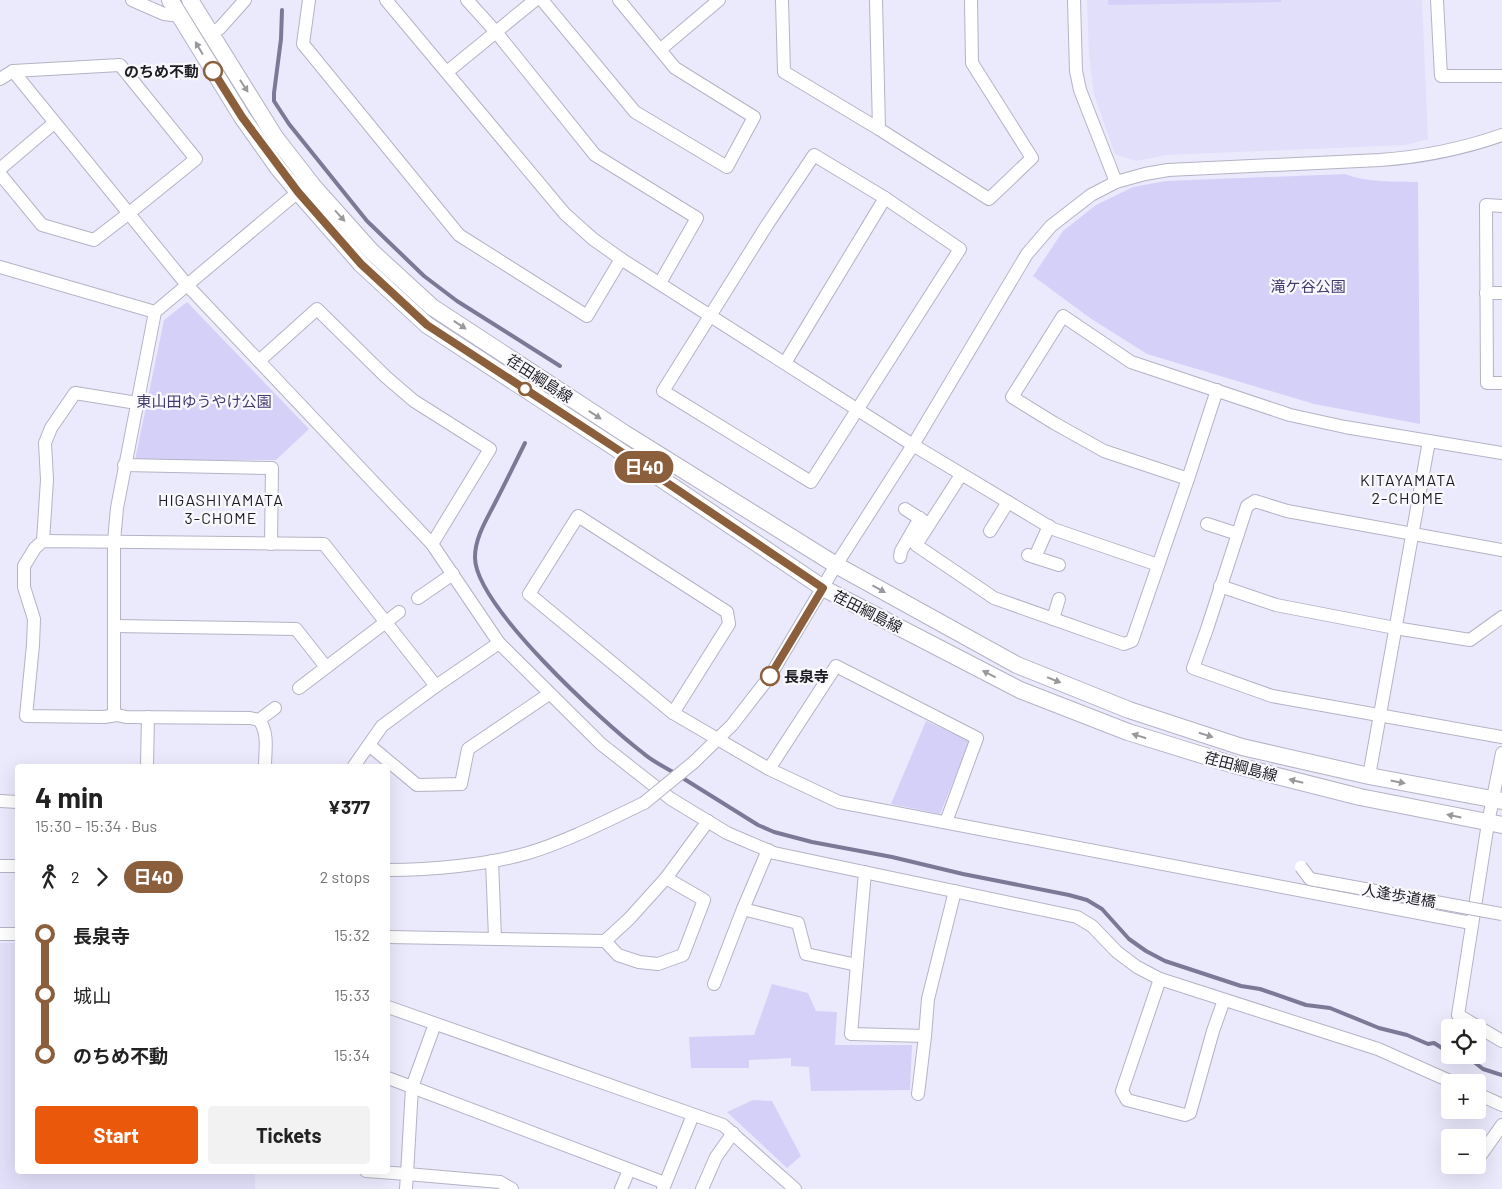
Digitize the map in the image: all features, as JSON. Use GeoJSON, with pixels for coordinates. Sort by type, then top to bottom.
{"type":"FeatureCollection","features":[{"type":"Feature","properties":{"kind":"main road","name":"荏田綱島線"},"geometry":{"type":"LineString","coordinates":[[170,0],[242,117],[298,192],[361,264],[427,325],[617,449],[823,588],[1020,690],[1128,732],[1234,765],[1360,796],[1495,824]]}},
{"type":"Feature","properties":{"kind":"main road","name":"荏田綱島線"},"geometry":{"type":"LineString","coordinates":[[190,0],[275,137],[313,186],[372,252],[432,307],[624,433],[836,565],[1017,665],[1129,710],[1242,747],[1369,776],[1497,800]]}},
{"type":"Feature","properties":{"kind":"street"},"geometry":{"type":"LineString","coordinates":[[132,0],[164,14],[180,16]]}},
{"type":"Feature","properties":{"kind":"street"},"geometry":{"type":"LineString","coordinates":[[210,34],[220,28],[245,0]]}},
{"type":"Feature","properties":{"kind":"street"},"geometry":{"type":"LineString","coordinates":[[309,0],[303,44],[459,235],[587,316],[621,259]]}},
{"type":"Feature","properties":{"kind":"street"},"geometry":{"type":"LineString","coordinates":[[386,0],[565,214],[593,239],[621,259],[913,445],[1049,526],[1158,565]]}},
{"type":"Feature","properties":{"kind":"street"},"geometry":{"type":"LineString","coordinates":[[467,0],[496,32],[595,156],[697,218],[660,283]]}},
{"type":"Feature","properties":{"kind":"street"},"geometry":{"type":"LineString","coordinates":[[447,72],[535,0]]}},
{"type":"Feature","properties":{"kind":"street"},"geometry":{"type":"LineString","coordinates":[[542,0],[635,112],[727,167],[754,117],[675,68],[619,0]]}},
{"type":"Feature","properties":{"kind":"street"},"geometry":{"type":"LineString","coordinates":[[661,49],[718,0]]}},
{"type":"Feature","properties":{"kind":"street"},"geometry":{"type":"LineString","coordinates":[[782,0],[784,72],[854,119],[878,129],[989,199],[1032,158],[972,63],[972,0]]}},
{"type":"Feature","properties":{"kind":"street"},"geometry":{"type":"LineString","coordinates":[[876,0],[878,129]]}},
{"type":"Feature","properties":{"kind":"street"},"geometry":{"type":"LineString","coordinates":[[1074,0],[1076,71],[1080,90],[1116,182]]}},
{"type":"Feature","properties":{"kind":"street"},"geometry":{"type":"LineString","coordinates":[[1437,0],[1441,76],[1502,76]]}},
{"type":"Feature","properties":{"kind":"street"},"geometry":{"type":"LineString","coordinates":[[0,79],[12,71],[120,64],[196,159],[94,240],[42,225],[0,174]]}},
{"type":"Feature","properties":{"kind":"street"},"geometry":{"type":"LineString","coordinates":[[12,71],[187,285],[432,544],[499,643],[601,744],[671,800],[727,833],[774,853],[1077,917],[1092,926],[1116,952],[1137,967],[1160,979],[1378,1049],[1441,1077]]}},
{"type":"Feature","properties":{"kind":"street"},"geometry":{"type":"LineString","coordinates":[[0,168],[54,123]]}},
{"type":"Feature","properties":{"kind":"street"},"geometry":{"type":"LineString","coordinates":[[390,870],[414,870],[492,861],[528,853],[572,837],[644,803],[694,762],[718,739],[770,676],[836,565],[913,445],[1027,254],[1051,226],[1091,195],[1116,182],[1168,170],[1413,158],[1477,144],[1502,135]]}},
{"type":"Feature","properties":{"kind":"street"},"geometry":{"type":"LineString","coordinates":[[814,155],[885,198],[960,249],[811,482],[663,391],[711,316],[767,224],[814,155]]}},
{"type":"Feature","properties":{"kind":"street"},"geometry":{"type":"LineString","coordinates":[[117,715],[113,706],[114,541],[124,465],[155,312],[298,192]]}},
{"type":"Feature","properties":{"kind":"street"},"geometry":{"type":"LineString","coordinates":[[785,363],[885,198]]}},
{"type":"Feature","properties":{"kind":"street"},"geometry":{"type":"LineString","coordinates":[[1502,206],[1486,205],[1487,383],[1502,383]]}},
{"type":"Feature","properties":{"kind":"street"},"geometry":{"type":"LineString","coordinates":[[0,267],[155,312]]}},
{"type":"Feature","properties":{"kind":"street"},"geometry":{"type":"LineString","coordinates":[[1486,293],[1502,293]]}},
{"type":"Feature","properties":{"kind":"street"},"geometry":{"type":"LineString","coordinates":[[259,361],[317,309],[414,401],[490,449],[432,544]]}},
{"type":"Feature","properties":{"kind":"street"},"geometry":{"type":"LineString","coordinates":[[1188,479],[1104,451],[1012,397],[1063,316],[1131,362],[1290,416],[1502,453]]}},
{"type":"Feature","properties":{"kind":"street"},"geometry":{"type":"LineString","coordinates":[[925,521],[916,545],[994,598],[1115,644],[1124,644],[1132,641],[1217,390]]}},
{"type":"Feature","properties":{"kind":"street"},"geometry":{"type":"LineString","coordinates":[[43,541],[47,480],[45,443],[51,428],[76,393],[137,403]]}},
{"type":"Feature","properties":{"kind":"street"},"geometry":{"type":"LineString","coordinates":[[1369,776],[1429,441]]}},
{"type":"Feature","properties":{"kind":"street"},"geometry":{"type":"LineString","coordinates":[[124,465],[272,468],[271,544]]}},
{"type":"Feature","properties":{"kind":"street"},"geometry":{"type":"LineString","coordinates":[[900,558],[901,551],[961,475]]}},
{"type":"Feature","properties":{"kind":"street"},"geometry":{"type":"LineString","coordinates":[[1502,550],[1287,511],[1256,501],[1248,506],[1216,587],[1202,627],[1193,668],[1272,696],[1502,737]]}},
{"type":"Feature","properties":{"kind":"street"},"geometry":{"type":"LineString","coordinates":[[990,531],[1008,502]]}},
{"type":"Feature","properties":{"kind":"street"},"geometry":{"type":"LineString","coordinates":[[905,509],[925,521]]}},
{"type":"Feature","properties":{"kind":"street"},"geometry":{"type":"LineString","coordinates":[[673,712],[728,624],[727,612],[578,516],[529,594],[673,712],[769,769],[839,802],[1471,923]]}},
{"type":"Feature","properties":{"kind":"street"},"geometry":{"type":"LineString","coordinates":[[1207,524],[1238,534]]}},
{"type":"Feature","properties":{"kind":"street"},"geometry":{"type":"LineString","coordinates":[[1049,526],[1032,556],[1059,565]]}},
{"type":"Feature","properties":{"kind":"street"},"geometry":{"type":"LineString","coordinates":[[265,764],[264,726],[259,720],[250,718],[117,715],[104,717],[26,716],[34,619],[24,587],[24,566],[35,548],[43,541],[324,544],[436,686]]}},
{"type":"Feature","properties":{"kind":"street"},"geometry":{"type":"LineString","coordinates":[[418,598],[453,574]]}},
{"type":"Feature","properties":{"kind":"street"},"geometry":{"type":"LineString","coordinates":[[1216,587],[1276,605],[1395,628],[1470,640],[1502,617]]}},
{"type":"Feature","properties":{"kind":"street"},"geometry":{"type":"LineString","coordinates":[[1053,619],[1059,599]]}},
{"type":"Feature","properties":{"kind":"street"},"geometry":{"type":"LineString","coordinates":[[299,688],[399,612]]}},
{"type":"Feature","properties":{"kind":"street"},"geometry":{"type":"LineString","coordinates":[[114,626],[296,629],[326,667]]}},
{"type":"Feature","properties":{"kind":"street"},"geometry":{"type":"LineString","coordinates":[[355,764],[382,726],[499,643]]}},
{"type":"Feature","properties":{"kind":"street"},"geometry":{"type":"LineString","coordinates":[[769,769],[836,666],[977,738],[946,822]]}},
{"type":"Feature","properties":{"kind":"street"},"geometry":{"type":"LineString","coordinates":[[369,745],[417,785],[461,784],[468,749],[549,694]]}},
{"type":"Feature","properties":{"kind":"street"},"geometry":{"type":"LineString","coordinates":[[259,720],[274,708]]}},
{"type":"Feature","properties":{"kind":"street"},"geometry":{"type":"LineString","coordinates":[[147,764],[148,717]]}},
{"type":"Feature","properties":{"kind":"street"},"geometry":{"type":"LineString","coordinates":[[1502,753],[1495,824],[1471,923],[1458,1015],[1502,1041]]}},
{"type":"Feature","properties":{"kind":"street"},"geometry":{"type":"LineString","coordinates":[[0,801],[15,802]]}},
{"type":"Feature","properties":{"kind":"street"},"geometry":{"type":"LineString","coordinates":[[390,937],[605,941],[629,919],[666,878],[708,821]]}},
{"type":"Feature","properties":{"kind":"street"},"geometry":{"type":"LineString","coordinates":[[714,984],[768,850]]}},
{"type":"Feature","properties":{"kind":"street"},"geometry":{"type":"LineString","coordinates":[[492,861],[494,938]]}},
{"type":"Feature","properties":{"kind":"street"},"geometry":{"type":"LineString","coordinates":[[0,866],[15,866]]}},
{"type":"Feature","properties":{"kind":"street","name":"人逢歩道橋"},"geometry":{"type":"LineString","coordinates":[[1301,866],[1310,878],[1502,914]]}},
{"type":"Feature","properties":{"kind":"street"},"geometry":{"type":"LineString","coordinates":[[866,872],[850,1034],[926,1036]]}},
{"type":"Feature","properties":{"kind":"street"},"geometry":{"type":"LineString","coordinates":[[605,941],[618,955],[639,962],[658,964],[683,955],[704,900],[666,878]]}},
{"type":"Feature","properties":{"kind":"street"},"geometry":{"type":"LineString","coordinates":[[918,1094],[926,1036],[928,999],[954,891]]}},
{"type":"Feature","properties":{"kind":"street"},"geometry":{"type":"LineString","coordinates":[[743,909],[798,923],[806,954],[857,965]]}},
{"type":"Feature","properties":{"kind":"street"},"geometry":{"type":"LineString","coordinates":[[0,934],[15,934]]}},
{"type":"Feature","properties":{"kind":"street"},"geometry":{"type":"LineString","coordinates":[[1160,979],[1122,1091],[1127,1100],[1186,1115],[1190,1113],[1213,1031],[1224,1000]]}},
{"type":"Feature","properties":{"kind":"street"},"geometry":{"type":"LineString","coordinates":[[390,1009],[723,1125],[795,1189]]}},
{"type":"Feature","properties":{"kind":"street"},"geometry":{"type":"LineString","coordinates":[[406,1189],[412,1087],[435,1024]]}},
{"type":"Feature","properties":{"kind":"street"},"geometry":{"type":"LineString","coordinates":[[390,1079],[629,1170],[664,1186],[693,1115]]}},
{"type":"Feature","properties":{"kind":"street"},"geometry":{"type":"LineString","coordinates":[[1486,1098],[1502,1105]]}},
{"type":"Feature","properties":{"kind":"street"},"geometry":{"type":"LineString","coordinates":[[1486,1148],[1502,1125]]}},
{"type":"Feature","properties":{"kind":"street"},"geometry":{"type":"LineString","coordinates":[[702,1189],[716,1157],[733,1133]]}},
{"type":"Feature","properties":{"kind":"street"},"geometry":{"type":"LineString","coordinates":[[621,1189],[629,1170]]}},
{"type":"Feature","properties":{"kind":"street"},"geometry":{"type":"LineString","coordinates":[[390,1173],[500,1182],[512,1189]]}},
{"type":"Feature","properties":{"kind":"shaded area"},"geometry":{"type":"Polygon","coordinates":[[[1087,0],[1422,0],[1428,139],[1406,145],[1167,155],[1136,161],[1115,154],[1094,95],[1089,56],[1087,0]]]}},
{"type":"Feature","properties":{"kind":"shaded area"},"geometry":{"type":"Polygon","coordinates":[[[0,943],[15,943],[15,1174],[255,1174],[255,1189],[0,1189],[0,943]]]}},
{"type":"Feature","properties":{"kind":"green space"},"geometry":{"type":"Polygon","coordinates":[[[1108,0],[1281,0],[1281,2],[1108,5],[1108,0]]]}},
{"type":"Feature","properties":{"kind":"green space","name":"滝ケ谷公園"},"geometry":{"type":"Polygon","coordinates":[[[1345,174],[1372,180],[1418,182],[1420,424],[1314,404],[1147,354],[1090,318],[1033,276],[1063,231],[1096,205],[1133,187],[1166,181],[1345,174]]]}},
{"type":"Feature","properties":{"kind":"green space","name":"東山田ゆうやけ公園"},"geometry":{"type":"Polygon","coordinates":[[[187,302],[309,429],[276,460],[135,460],[164,320],[187,302]]]}},
{"type":"Feature","properties":{"kind":"green space"},"geometry":{"type":"Polygon","coordinates":[[[926,721],[970,741],[940,814],[891,804],[926,721]]]}},
{"type":"Feature","properties":{"kind":"green space"},"geometry":{"type":"Polygon","coordinates":[[[772,984],[808,993],[816,1011],[837,1012],[835,1045],[912,1045],[910,1090],[811,1091],[809,1067],[791,1066],[791,1058],[749,1060],[749,1068],[691,1068],[689,1037],[754,1035],[772,984]]]}},
{"type":"Feature","properties":{"kind":"green space"},"geometry":{"type":"Polygon","coordinates":[[[753,1100],[772,1101],[801,1156],[787,1168],[727,1112],[753,1100]]]}},
{"type":"Feature","properties":{"kind":"waterway"},"geometry":{"type":"LineString","coordinates":[[282,10],[281,39],[274,101],[289,124],[367,221],[424,276],[457,301],[560,366]]}},
{"type":"Feature","properties":{"kind":"waterway"},"geometry":{"type":"LineString","coordinates":[[525,443],[479,535],[475,557],[480,578],[495,604],[544,662],[625,738],[658,764],[675,773]]}},
{"type":"Feature","properties":{"kind":"waterway"},"geometry":{"type":"LineString","coordinates":[[681,777],[758,825],[774,832],[812,842],[892,857],[1087,900],[1102,909],[1129,939],[1165,961],[1241,986],[1260,989],[1306,1005],[1330,1008],[1379,1028],[1407,1035],[1428,1044],[1434,1043],[1441,1047]]}},
{"type":"Feature","properties":{"kind":"waterway"},"geometry":{"type":"LineString","coordinates":[[1477,1064],[1483,1069],[1502,1075]]}},
{"type":"Feature","properties":{"kind":"bus line","name":"日40"},"geometry":{"type":"LineString","coordinates":[[213,71],[242,117],[278,168],[298,192],[361,264],[427,325],[617,449],[823,588],[770,676]]}},
{"type":"Feature","properties":{"kind":"place","name":"のちめ不動"},"geometry":{"type":"Point","coordinates":[213,71]}},
{"type":"Feature","properties":{"kind":"place","name":"長泉寺"},"geometry":{"type":"Point","coordinates":[770,676]}},
{"type":"Feature","properties":{"kind":"district","name":"KITAYAMATA 2-CHOME"},"geometry":{"type":"Point","coordinates":[1408,488]}},
{"type":"Feature","properties":{"kind":"district","name":"HIGASHIYAMATA 3-CHOME"},"geometry":{"type":"Point","coordinates":[221,508]}}]}
